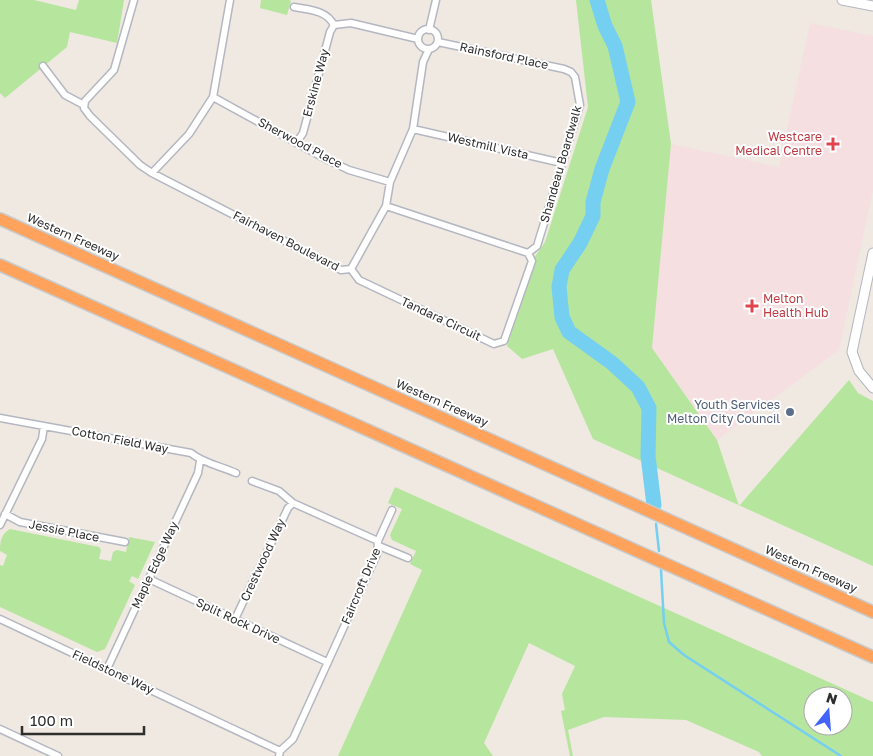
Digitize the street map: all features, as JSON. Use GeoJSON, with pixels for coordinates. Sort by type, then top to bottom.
{"type":"FeatureCollection","features":[{"type":"Feature","properties":{"kind":"highway","name":"Western Freeway"},"geometry":{"type":"LineString","coordinates":[[0,219],[873,612]]}},
{"type":"Feature","properties":{"kind":"highway"},"geometry":{"type":"LineString","coordinates":[[0,265],[873,657]]}},
{"type":"Feature","properties":{"kind":"street"},"geometry":{"type":"LineString","coordinates":[[84,105],[87,96],[114,70],[134,0]]}},
{"type":"Feature","properties":{"kind":"street"},"geometry":{"type":"LineString","coordinates":[[152,173],[189,134],[213,96],[230,0]]}},
{"type":"Feature","properties":{"kind":"street"},"geometry":{"type":"LineString","coordinates":[[429,30],[436,0]]}},
{"type":"Feature","properties":{"kind":"street"},"geometry":{"type":"LineString","coordinates":[[842,0],[873,6]]}},
{"type":"Feature","properties":{"kind":"street"},"geometry":{"type":"LineString","coordinates":[[294,7],[325,14],[330,17],[334,25],[351,23],[418,39]]}},
{"type":"Feature","properties":{"kind":"street","name":"Erskine Way"},"geometry":{"type":"LineString","coordinates":[[297,142],[303,133],[330,32],[334,25]]}},
{"type":"Feature","properties":{"kind":"street"},"geometry":{"type":"LineString","coordinates":[[429,30],[437,35],[438,42],[434,48],[428,49],[422,47],[418,39],[421,32],[429,30]]}},
{"type":"Feature","properties":{"kind":"street","name":"Rainsford Place"},"geometry":{"type":"LineString","coordinates":[[438,42],[571,72]]}},
{"type":"Feature","properties":{"kind":"street","name":"Fairhaven Boulevard"},"geometry":{"type":"LineString","coordinates":[[43,66],[66,95],[84,105],[90,116],[140,165],[152,173],[341,270],[351,270],[386,206],[390,182],[413,129],[423,62],[428,49]]}},
{"type":"Feature","properties":{"kind":"street","name":"Shandeau Boardwalk"},"geometry":{"type":"LineString","coordinates":[[528,252],[537,246],[580,105],[575,77],[571,72]]}},
{"type":"Feature","properties":{"kind":"street","name":"Sherwood Place"},"geometry":{"type":"LineString","coordinates":[[213,96],[349,170],[390,182]]}},
{"type":"Feature","properties":{"kind":"street","name":"Westmill Vista"},"geometry":{"type":"LineString","coordinates":[[413,129],[562,163]]}},
{"type":"Feature","properties":{"kind":"street"},"geometry":{"type":"LineString","coordinates":[[386,206],[528,252]]}},
{"type":"Feature","properties":{"kind":"street","name":"Tandara Circuit"},"geometry":{"type":"LineString","coordinates":[[351,270],[359,280],[494,344],[504,341],[532,261],[528,252]]}},
{"type":"Feature","properties":{"kind":"street"},"geometry":{"type":"LineString","coordinates":[[873,253],[852,352],[859,371],[873,388]]}},
{"type":"Feature","properties":{"kind":"street","name":"Cotton Field Way"},"geometry":{"type":"LineString","coordinates":[[0,418],[191,453],[200,461],[213,463],[236,473]]}},
{"type":"Feature","properties":{"kind":"street"},"geometry":{"type":"LineString","coordinates":[[0,525],[42,439],[44,426]]}},
{"type":"Feature","properties":{"kind":"street","name":"Maple Edge Way"},"geometry":{"type":"LineString","coordinates":[[107,669],[198,473],[200,461]]}},
{"type":"Feature","properties":{"kind":"street","name":"Faircroft Drive"},"geometry":{"type":"LineString","coordinates":[[252,481],[279,491],[293,503],[379,544],[293,739],[280,753]]}},
{"type":"Feature","properties":{"kind":"street","name":"Crestwood Way"},"geometry":{"type":"LineString","coordinates":[[235,619],[288,508],[293,503]]}},
{"type":"Feature","properties":{"kind":"street"},"geometry":{"type":"LineString","coordinates":[[392,510],[379,544],[408,558]]}},
{"type":"Feature","properties":{"kind":"street","name":"Jessie Place"},"geometry":{"type":"LineString","coordinates":[[5,514],[20,522],[125,542]]}},
{"type":"Feature","properties":{"kind":"street","name":"Split Rock Drive"},"geometry":{"type":"LineString","coordinates":[[149,579],[327,662]]}},
{"type":"Feature","properties":{"kind":"street","name":"Fieldstone Way"},"geometry":{"type":"LineString","coordinates":[[0,619],[280,753]]}},
{"type":"Feature","properties":{"kind":"street"},"geometry":{"type":"LineString","coordinates":[[0,729],[58,756]]}},
{"type":"Feature","properties":{"kind":"shaded area","name":"Melton Health Hub"},"geometry":{"type":"Polygon","coordinates":[[[810,23],[873,36],[873,190],[839,350],[717,440],[652,348],[671,144],[779,167],[810,23]]]}},
{"type":"Feature","properties":{"kind":"green space"},"geometry":{"type":"Polygon","coordinates":[[[0,0],[34,0],[76,10],[79,0],[124,0],[117,43],[70,32],[67,47],[5,98],[0,93],[0,0]]]}},
{"type":"Feature","properties":{"kind":"green space"},"geometry":{"type":"Polygon","coordinates":[[[261,0],[291,1],[287,15],[260,8],[261,0]]]}},
{"type":"Feature","properties":{"kind":"green space"},"geometry":{"type":"Polygon","coordinates":[[[576,0],[651,0],[671,144],[652,348],[717,440],[739,505],[593,439],[553,349],[522,359],[507,346],[534,266],[534,258],[545,242],[588,107],[576,0]]]}},
{"type":"Feature","properties":{"kind":"green space"},"geometry":{"type":"Polygon","coordinates":[[[849,380],[858,393],[873,401],[873,566],[739,505],[849,380]]]}},
{"type":"Feature","properties":{"kind":"green space"},"geometry":{"type":"Polygon","coordinates":[[[395,487],[837,686],[803,686],[803,736],[853,736],[853,693],[873,702],[873,756],[762,756],[759,752],[686,720],[604,717],[568,730],[573,756],[570,756],[561,711],[565,710],[562,694],[575,666],[529,643],[484,743],[493,756],[338,756],[422,570],[410,564],[416,551],[392,540],[390,535],[402,509],[388,503],[395,487]]]}},
{"type":"Feature","properties":{"kind":"green space"},"geometry":{"type":"Polygon","coordinates":[[[10,529],[99,547],[101,550],[99,559],[111,561],[113,552],[117,550],[126,552],[129,537],[155,542],[138,579],[132,576],[129,581],[135,585],[105,649],[97,652],[0,607],[0,565],[3,566],[7,555],[0,551],[0,544],[3,536],[10,529]]]}},
{"type":"Feature","properties":{"kind":"waterway"},"geometry":{"type":"LineString","coordinates":[[597,0],[605,26],[615,46],[628,102],[602,169],[593,202],[593,216],[580,243],[562,270],[559,287],[562,317],[569,332],[612,363],[638,387],[649,408],[648,456],[654,505]]}},
{"type":"Feature","properties":{"kind":"waterway"},"geometry":{"type":"LineString","coordinates":[[656,524],[659,551]]}},
{"type":"Feature","properties":{"kind":"waterway"},"geometry":{"type":"LineString","coordinates":[[661,570],[664,623],[669,642],[684,655],[841,756]]}},
{"type":"Feature","properties":{"kind":"place","name":"Westcare Medical Centre"},"geometry":{"type":"Point","coordinates":[833,144]}},
{"type":"Feature","properties":{"kind":"place","name":"Melton Health Hub"},"geometry":{"type":"Point","coordinates":[752,306]}},
{"type":"Feature","properties":{"kind":"place","name":"Youth Services Melton City Council"},"geometry":{"type":"Point","coordinates":[790,412]}}]}
